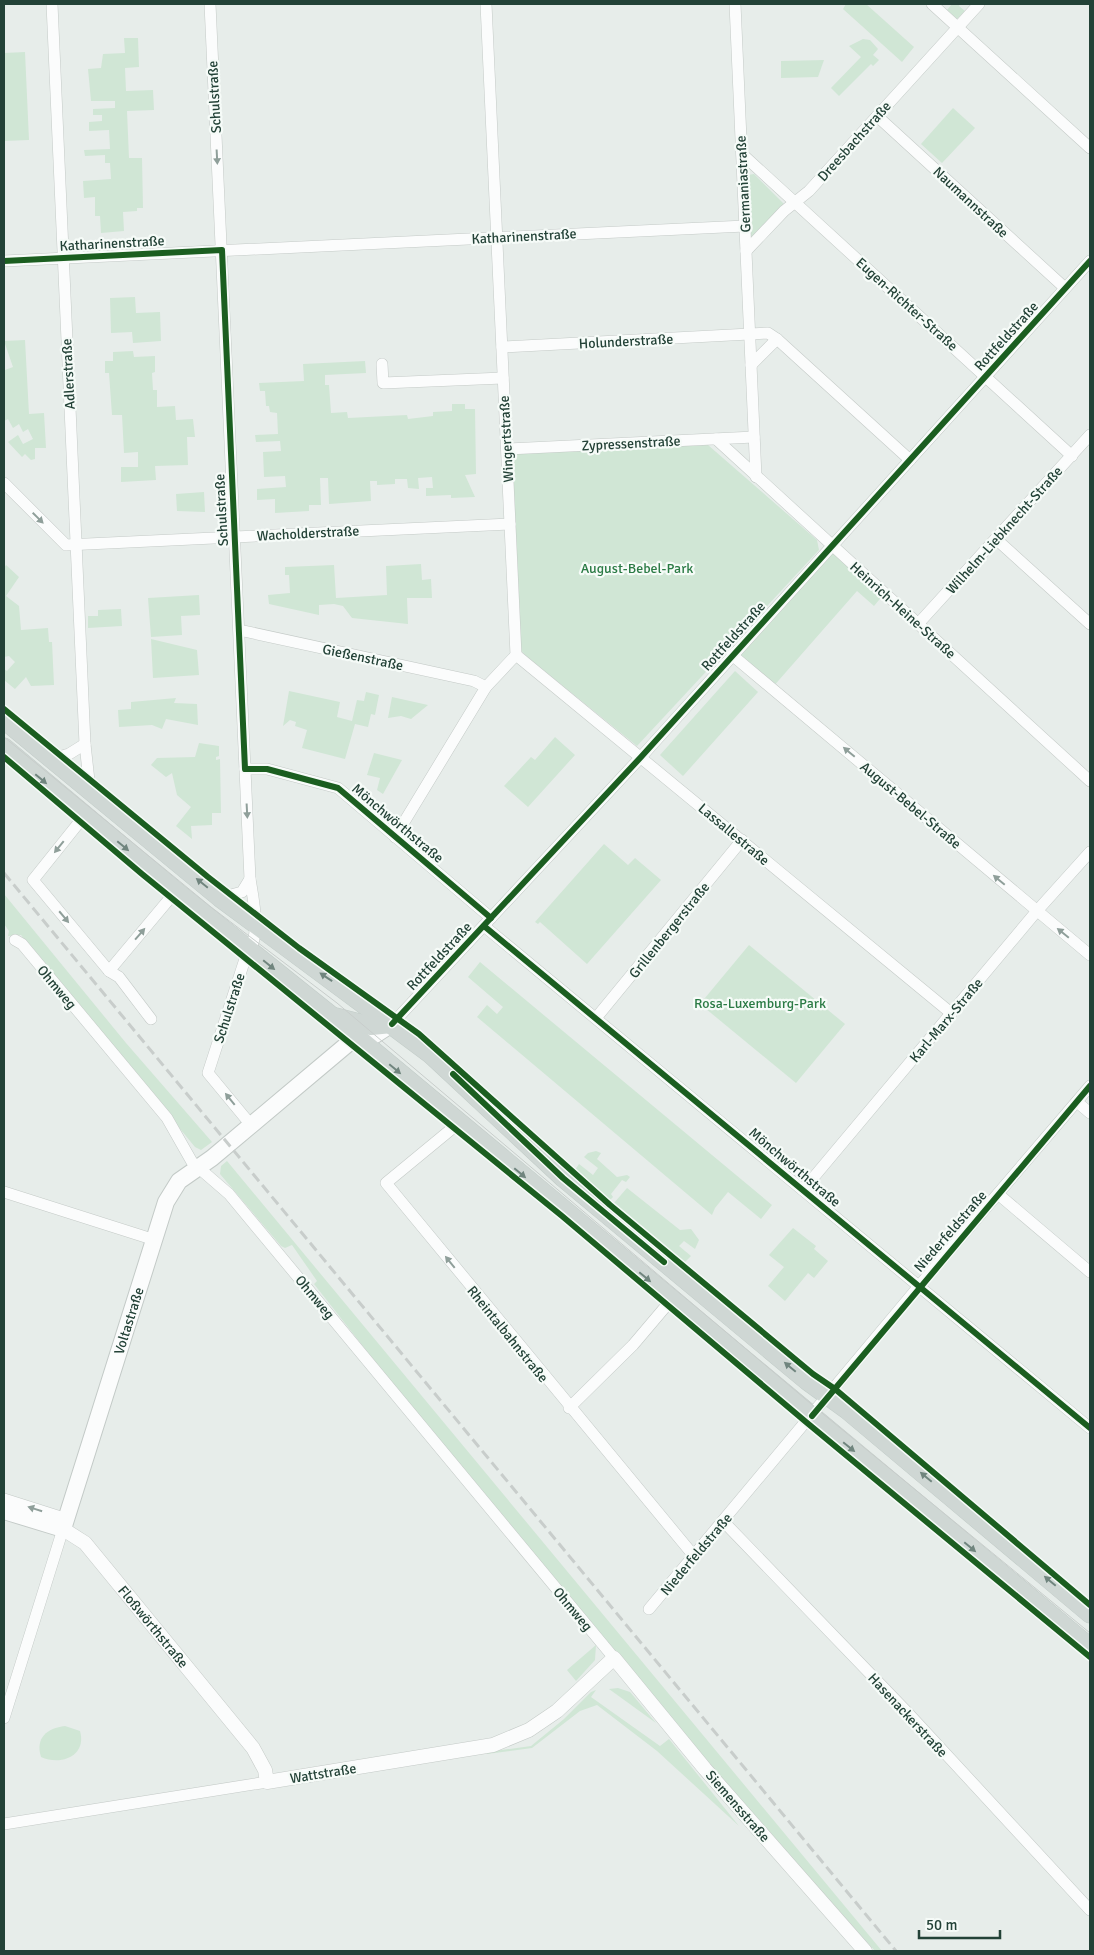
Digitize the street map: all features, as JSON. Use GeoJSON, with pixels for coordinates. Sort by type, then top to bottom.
{"type":"FeatureCollection","features":[{"type":"Feature","properties":{"kind":"main road"},"geometry":{"type":"LineString","coordinates":[[4,720],[220,898],[413,1041],[442,1065],[570,1184],[1089,1612]]}},
{"type":"Feature","properties":{"kind":"main road"},"geometry":{"type":"LineString","coordinates":[[4,747],[176,891],[332,1016],[366,1032],[413,1041]]}},
{"type":"Feature","properties":{"kind":"main road"},"geometry":{"type":"LineString","coordinates":[[366,1005],[366,1032],[460,1122],[1090,1647]]}},
{"type":"Feature","properties":{"kind":"main road"},"geometry":{"type":"LineString","coordinates":[[366,1032],[392,1024]]}},
{"type":"Feature","properties":{"kind":"main road","name":"Voltastraße"},"geometry":{"type":"LineString","coordinates":[[65,1524],[166,1202],[173,1189],[179,1181],[366,1032]]}},
{"type":"Feature","properties":{"kind":"main road","name":"Floßwörthstraße"},"geometry":{"type":"LineString","coordinates":[[4,1511],[65,1524]]}},
{"type":"Feature","properties":{"kind":"street","name":"Adlerstraße"},"geometry":{"type":"LineString","coordinates":[[52,4],[85,744],[90,790]]}},
{"type":"Feature","properties":{"kind":"street","name":"Schulstraße"},"geometry":{"type":"LineString","coordinates":[[210,4],[250,879],[254,924],[251,951],[245,959],[208,1073],[251,1125]]}},
{"type":"Feature","properties":{"kind":"street","name":"Wingertstraße"},"geometry":{"type":"LineString","coordinates":[[486,4],[516,655]]}},
{"type":"Feature","properties":{"kind":"street","name":"Germaniastraße"},"geometry":{"type":"LineString","coordinates":[[735,4],[756,477]]}},
{"type":"Feature","properties":{"kind":"street"},"geometry":{"type":"LineString","coordinates":[[932,4],[1090,148]]}},
{"type":"Feature","properties":{"kind":"street","name":"Dreesbachstraße"},"geometry":{"type":"LineString","coordinates":[[746,251],[795,202],[809,191],[979,4]]}},
{"type":"Feature","properties":{"kind":"street","name":"Naumannstraße"},"geometry":{"type":"LineString","coordinates":[[877,116],[1066,288]]}},
{"type":"Feature","properties":{"kind":"street","name":"Eugen-Richter-Straße"},"geometry":{"type":"LineString","coordinates":[[742,154],[1072,456]]}},
{"type":"Feature","properties":{"kind":"street","name":"Katharinenstraße"},"geometry":{"type":"LineString","coordinates":[[4,260],[745,226]]}},
{"type":"Feature","properties":{"kind":"street","name":"Rottfeldstraße"},"geometry":{"type":"LineString","coordinates":[[392,1024],[641,757],[1090,261]]}},
{"type":"Feature","properties":{"kind":"street","name":"Holunderstraße"},"geometry":{"type":"LineString","coordinates":[[502,346],[768,333],[777,339]]}},
{"type":"Feature","properties":{"kind":"street"},"geometry":{"type":"LineString","coordinates":[[751,365],[777,339],[910,460]]}},
{"type":"Feature","properties":{"kind":"street"},"geometry":{"type":"LineString","coordinates":[[382,364],[383,383],[503,378]]}},
{"type":"Feature","properties":{"kind":"street","name":"Wilhelm-Liebknecht-Straße"},"geometry":{"type":"LineString","coordinates":[[918,624],[1090,435]]}},
{"type":"Feature","properties":{"kind":"street","name":"Zypressenstraße"},"geometry":{"type":"LineString","coordinates":[[506,449],[754,437]]}},
{"type":"Feature","properties":{"kind":"street","name":"Heinrich-Heine-Straße"},"geometry":{"type":"LineString","coordinates":[[716,439],[1090,781]]}},
{"type":"Feature","properties":{"kind":"street"},"geometry":{"type":"LineString","coordinates":[[4,483],[66,545],[76,544]]}},
{"type":"Feature","properties":{"kind":"street","name":"Wacholderstraße"},"geometry":{"type":"LineString","coordinates":[[76,544],[510,524]]}},
{"type":"Feature","properties":{"kind":"street"},"geometry":{"type":"LineString","coordinates":[[996,539],[1090,624]]}},
{"type":"Feature","properties":{"kind":"street","name":"Gießenstraße"},"geometry":{"type":"LineString","coordinates":[[239,630],[474,681],[486,688]]}},
{"type":"Feature","properties":{"kind":"street"},"geometry":{"type":"LineString","coordinates":[[395,837],[486,688],[516,655]]}},
{"type":"Feature","properties":{"kind":"street","name":"Lassallestraße"},"geometry":{"type":"LineString","coordinates":[[516,655],[951,1013]]}},
{"type":"Feature","properties":{"kind":"street","name":"August-Bebel-Straße"},"geometry":{"type":"LineString","coordinates":[[732,655],[1036,912],[1090,955]]}},
{"type":"Feature","properties":{"kind":"street"},"geometry":{"type":"LineString","coordinates":[[52,759],[69,754],[85,744]]}},
{"type":"Feature","properties":{"kind":"street","name":"Mönchwörthstraße"},"geometry":{"type":"LineString","coordinates":[[245,769],[267,768],[338,788],[596,1018],[1090,1428]]}},
{"type":"Feature","properties":{"kind":"street"},"geometry":{"type":"LineString","coordinates":[[85,815],[33,880],[109,971],[119,977],[151,1019]]}},
{"type":"Feature","properties":{"kind":"street","name":"Grillenbergerstraße"},"geometry":{"type":"LineString","coordinates":[[596,1018],[742,840]]}},
{"type":"Feature","properties":{"kind":"street","name":"Karl-Marx-Straße"},"geometry":{"type":"LineString","coordinates":[[803,1190],[1036,912],[1090,852]]}},
{"type":"Feature","properties":{"kind":"street"},"geometry":{"type":"LineString","coordinates":[[220,898],[242,892],[250,879]]}},
{"type":"Feature","properties":{"kind":"street"},"geometry":{"type":"LineString","coordinates":[[109,971],[176,891]]}},
{"type":"Feature","properties":{"kind":"street","name":"Ohmweg"},"geometry":{"type":"LineString","coordinates":[[15,940],[22,944],[167,1118],[197,1168],[229,1194],[614,1658]]}},
{"type":"Feature","properties":{"kind":"street","name":"Niederfeldstraße"},"geometry":{"type":"LineString","coordinates":[[650,1609],[1090,1086]]}},
{"type":"Feature","properties":{"kind":"street"},"geometry":{"type":"LineString","coordinates":[[1077,1102],[1090,1113]]}},
{"type":"Feature","properties":{"kind":"street","name":"Rheintalbahnstraße"},"geometry":{"type":"LineString","coordinates":[[460,1122],[386,1183],[569,1408],[694,1556]]}},
{"type":"Feature","properties":{"kind":"street"},"geometry":{"type":"LineString","coordinates":[[4,1192],[155,1240]]}},
{"type":"Feature","properties":{"kind":"street"},"geometry":{"type":"LineString","coordinates":[[998,1194],[1090,1272]]}},
{"type":"Feature","properties":{"kind":"street"},"geometry":{"type":"LineString","coordinates":[[569,1408],[633,1345],[672,1299]]}},
{"type":"Feature","properties":{"kind":"street","name":"Floßwörthstraße"},"geometry":{"type":"LineString","coordinates":[[4,1499],[65,1524],[85,1542],[253,1748],[265,1770],[267,1782]]}},
{"type":"Feature","properties":{"kind":"street","name":"Hasenackerstraße"},"geometry":{"type":"LineString","coordinates":[[723,1521],[908,1713],[1090,1910]]}},
{"type":"Feature","properties":{"kind":"street","name":"Voltastraße"},"geometry":{"type":"LineString","coordinates":[[4,1718],[65,1524]]}},
{"type":"Feature","properties":{"kind":"street","name":"Wattstraße"},"geometry":{"type":"LineString","coordinates":[[4,1824],[493,1745],[529,1730],[557,1711],[614,1658]]}},
{"type":"Feature","properties":{"kind":"street","name":"Siemensstraße"},"geometry":{"type":"LineString","coordinates":[[614,1658],[705,1769],[865,1951]]}},
{"type":"Feature","properties":{"kind":"green space"},"geometry":{"type":"Polygon","coordinates":[[[846,4],[866,4],[914,47],[902,62],[843,9],[846,4]]]}},
{"type":"Feature","properties":{"kind":"green space"},"geometry":{"type":"Polygon","coordinates":[[[952,4],[960,4],[959,6],[965,11],[957,19],[947,10],[952,4]]]}},
{"type":"Feature","properties":{"kind":"green space"},"geometry":{"type":"Polygon","coordinates":[[[124,38],[138,38],[139,67],[125,68],[126,91],[153,90],[154,110],[127,111],[129,158],[142,158],[143,208],[137,208],[137,211],[123,212],[124,231],[101,233],[100,216],[95,216],[95,197],[84,198],[83,181],[111,179],[110,163],[105,163],[105,155],[85,156],[84,150],[110,149],[109,130],[89,131],[89,122],[102,121],[102,115],[93,115],[93,109],[115,108],[115,101],[91,101],[88,69],[101,68],[103,54],[125,53],[124,38]]]}},
{"type":"Feature","properties":{"kind":"green space"},"geometry":{"type":"Polygon","coordinates":[[[863,39],[870,40],[878,49],[873,55],[879,60],[873,66],[871,64],[839,96],[831,88],[861,57],[849,46],[863,39]]]}},
{"type":"Feature","properties":{"kind":"green space"},"geometry":{"type":"Polygon","coordinates":[[[25,52],[29,140],[4,141],[4,53],[25,52]]]}},
{"type":"Feature","properties":{"kind":"green space"},"geometry":{"type":"Polygon","coordinates":[[[824,60],[818,77],[781,78],[781,61],[824,60]]]}},
{"type":"Feature","properties":{"kind":"green space"},"geometry":{"type":"Polygon","coordinates":[[[953,108],[975,128],[942,163],[921,144],[953,108]]]}},
{"type":"Feature","properties":{"kind":"green space"},"geometry":{"type":"Polygon","coordinates":[[[754,174],[784,204],[751,239],[748,175],[754,174]]]}},
{"type":"Feature","properties":{"kind":"green space"},"geometry":{"type":"Polygon","coordinates":[[[135,297],[136,313],[160,312],[161,341],[133,343],[132,332],[111,333],[110,298],[135,297]]]}},
{"type":"Feature","properties":{"kind":"green space"},"geometry":{"type":"Polygon","coordinates":[[[25,340],[29,414],[44,413],[46,448],[35,448],[35,459],[31,460],[25,454],[22,457],[8,442],[18,435],[23,444],[33,439],[28,429],[23,432],[19,424],[13,428],[8,419],[4,421],[4,367],[5,370],[13,367],[4,341],[25,340]]]}},
{"type":"Feature","properties":{"kind":"green space"},"geometry":{"type":"Polygon","coordinates":[[[133,351],[134,357],[155,356],[155,372],[152,373],[153,390],[157,390],[157,407],[175,406],[176,420],[193,419],[195,437],[187,437],[188,465],[155,466],[156,480],[121,482],[121,467],[138,467],[138,452],[124,453],[122,415],[112,415],[109,373],[105,373],[105,361],[113,361],[113,352],[133,351]]]}},
{"type":"Feature","properties":{"kind":"green space"},"geometry":{"type":"Polygon","coordinates":[[[365,361],[366,373],[325,375],[325,385],[329,385],[331,413],[347,412],[348,418],[407,415],[408,419],[433,416],[433,412],[452,411],[452,404],[465,404],[465,409],[475,409],[476,474],[465,475],[475,497],[451,498],[451,495],[426,496],[426,488],[433,488],[432,477],[418,478],[419,489],[408,488],[407,479],[395,479],[395,484],[377,485],[377,481],[370,481],[371,501],[329,504],[328,478],[320,478],[321,505],[309,505],[309,511],[275,513],[275,499],[257,500],[257,489],[286,487],[285,476],[264,477],[263,452],[281,451],[280,441],[256,442],[255,435],[278,434],[277,413],[270,412],[269,406],[266,406],[265,391],[260,391],[259,383],[304,381],[303,364],[365,361]]]}},
{"type":"Feature","properties":{"kind":"green space","name":"August-Bebel-Park"},"geometry":{"type":"Polygon","coordinates":[[[708,445],[817,540],[819,550],[637,746],[526,656],[519,648],[511,461],[518,453],[708,445]]]}},
{"type":"Feature","properties":{"kind":"green space"},"geometry":{"type":"Polygon","coordinates":[[[204,492],[205,512],[177,511],[176,494],[204,492]]]}},
{"type":"Feature","properties":{"kind":"green space"},"geometry":{"type":"Polygon","coordinates":[[[831,546],[884,594],[874,606],[857,591],[772,688],[733,655],[831,546]]]}},
{"type":"Feature","properties":{"kind":"green space"},"geometry":{"type":"Polygon","coordinates":[[[421,564],[422,580],[431,579],[432,598],[407,598],[408,624],[352,618],[343,606],[334,604],[319,605],[319,615],[269,604],[268,595],[290,593],[289,575],[285,575],[285,567],[334,565],[336,598],[387,595],[386,566],[421,564]]]}},
{"type":"Feature","properties":{"kind":"green space"},"geometry":{"type":"Polygon","coordinates":[[[6,565],[19,577],[6,596],[19,606],[21,630],[48,628],[49,642],[52,642],[54,685],[31,686],[26,677],[15,689],[4,680],[4,669],[7,671],[15,662],[9,656],[4,657],[4,568],[6,565]]]}},
{"type":"Feature","properties":{"kind":"green space"},"geometry":{"type":"Polygon","coordinates":[[[199,595],[200,615],[181,616],[182,635],[151,637],[148,598],[199,595]]]}},
{"type":"Feature","properties":{"kind":"green space"},"geometry":{"type":"Polygon","coordinates":[[[121,609],[122,626],[88,628],[88,616],[98,616],[98,610],[121,609]]]}},
{"type":"Feature","properties":{"kind":"green space"},"geometry":{"type":"Polygon","coordinates":[[[151,639],[197,650],[199,675],[153,678],[151,639]]]}},
{"type":"Feature","properties":{"kind":"green space"},"geometry":{"type":"Polygon","coordinates":[[[735,671],[758,692],[683,776],[660,755],[735,671]]]}},
{"type":"Feature","properties":{"kind":"green space"},"geometry":{"type":"Polygon","coordinates":[[[289,691],[340,702],[337,717],[352,721],[357,700],[364,701],[366,692],[379,695],[375,715],[371,714],[368,727],[355,724],[345,759],[302,748],[307,730],[295,726],[296,722],[290,720],[283,726],[289,691]]]}},
{"type":"Feature","properties":{"kind":"green space"},"geometry":{"type":"Polygon","coordinates":[[[392,697],[428,705],[411,719],[401,716],[388,718],[392,697]]]}},
{"type":"Feature","properties":{"kind":"green space"},"geometry":{"type":"Polygon","coordinates":[[[176,698],[174,703],[197,704],[198,725],[166,719],[162,729],[152,725],[119,727],[118,710],[131,709],[131,702],[176,698]]]}},
{"type":"Feature","properties":{"kind":"green space"},"geometry":{"type":"Polygon","coordinates":[[[555,737],[575,755],[528,807],[504,786],[531,757],[535,760],[555,737]]]}},
{"type":"Feature","properties":{"kind":"green space"},"geometry":{"type":"Polygon","coordinates":[[[199,743],[219,746],[219,756],[216,757],[216,760],[220,759],[221,813],[212,813],[212,825],[191,826],[192,839],[176,826],[191,807],[177,795],[172,773],[166,777],[151,765],[157,758],[195,757],[199,743]]]}},
{"type":"Feature","properties":{"kind":"green space"},"geometry":{"type":"Polygon","coordinates":[[[374,753],[402,760],[383,794],[377,790],[380,778],[367,775],[374,753]]]}},
{"type":"Feature","properties":{"kind":"green space"},"geometry":{"type":"Polygon","coordinates":[[[604,844],[628,865],[635,858],[661,880],[587,964],[540,922],[538,924],[535,922],[604,844]]]}},
{"type":"Feature","properties":{"kind":"green space"},"geometry":{"type":"Polygon","coordinates":[[[4,894],[126,1043],[212,1142],[201,1150],[195,1147],[21,935],[8,936],[9,931],[4,924],[4,894]]]}},
{"type":"Feature","properties":{"kind":"green space","name":"Rosa-Luxemburg-Park"},"geometry":{"type":"Polygon","coordinates":[[[749,945],[845,1024],[796,1083],[700,1004],[749,945]]]}},
{"type":"Feature","properties":{"kind":"green space"},"geometry":{"type":"Polygon","coordinates":[[[480,962],[772,1205],[761,1219],[728,1192],[715,1208],[712,1215],[477,1017],[487,1005],[497,1014],[503,1007],[468,977],[480,962]]]}},
{"type":"Feature","properties":{"kind":"green space"},"geometry":{"type":"Polygon","coordinates":[[[596,1151],[601,1153],[597,1159],[617,1177],[627,1175],[630,1177],[626,1182],[622,1180],[611,1194],[613,1197],[610,1200],[575,1170],[579,1164],[593,1175],[598,1168],[584,1157],[588,1153],[596,1151]]]}},
{"type":"Feature","properties":{"kind":"green space"},"geometry":{"type":"Polygon","coordinates":[[[227,1161],[882,1951],[875,1951],[803,1870],[659,1705],[519,1539],[314,1284],[317,1281],[292,1245],[285,1248],[281,1246],[220,1174],[221,1166],[227,1161]]]}},
{"type":"Feature","properties":{"kind":"green space"},"geometry":{"type":"Polygon","coordinates":[[[627,1188],[680,1230],[691,1229],[699,1240],[695,1249],[684,1241],[679,1246],[691,1256],[684,1263],[614,1203],[627,1188]]]}},
{"type":"Feature","properties":{"kind":"green space"},"geometry":{"type":"Polygon","coordinates":[[[793,1228],[816,1246],[814,1249],[828,1261],[814,1278],[808,1273],[785,1301],[768,1286],[784,1267],[769,1255],[793,1228]]]}},
{"type":"Feature","properties":{"kind":"green space"},"geometry":{"type":"Polygon","coordinates":[[[596,1645],[595,1660],[576,1681],[567,1670],[596,1645]]]}},
{"type":"Feature","properties":{"kind":"green space"},"geometry":{"type":"Polygon","coordinates":[[[618,1688],[630,1692],[656,1723],[609,1689],[618,1688]]]}},
{"type":"Feature","properties":{"kind":"green space"},"geometry":{"type":"Polygon","coordinates":[[[596,1690],[591,1697],[660,1746],[669,1739],[739,1826],[657,1751],[597,1705],[580,1711],[532,1748],[487,1754],[487,1752],[531,1746],[564,1719],[591,1692],[596,1690]]]}},
{"type":"Feature","properties":{"kind":"green space"},"geometry":{"type":"Polygon","coordinates":[[[65,1726],[80,1731],[80,1747],[76,1753],[71,1757],[57,1760],[41,1757],[40,1744],[44,1735],[53,1729],[65,1726]]]}},
{"type":"Feature","properties":{"kind":"tram line"},"geometry":{"type":"LineString","coordinates":[[4,737],[211,907],[337,1003],[817,1409],[1090,1633]]}},
{"type":"Feature","properties":{"kind":"railway"},"geometry":{"type":"LineString","coordinates":[[4,873],[896,1951]]}},
{"type":"Feature","properties":{"kind":"cycle path"},"geometry":{"type":"LineString","coordinates":[[4,261],[222,250],[245,769],[267,769],[338,788],[491,918]]}},
{"type":"Feature","properties":{"kind":"cycle path"},"geometry":{"type":"LineString","coordinates":[[392,1024],[641,757],[1090,261]]}},
{"type":"Feature","properties":{"kind":"cycle path"},"geometry":{"type":"LineString","coordinates":[[4,709],[208,877],[299,948],[419,1034],[610,1205],[813,1374],[835,1389],[1090,1605]]}},
{"type":"Feature","properties":{"kind":"cycle path"},"geometry":{"type":"LineString","coordinates":[[4,757],[142,874],[562,1216],[806,1422],[1090,1657]]}},
{"type":"Feature","properties":{"kind":"cycle path"},"geometry":{"type":"LineString","coordinates":[[484,926],[1090,1428]]}},
{"type":"Feature","properties":{"kind":"cycle path"},"geometry":{"type":"LineString","coordinates":[[453,1074],[563,1178],[664,1262]]}},
{"type":"Feature","properties":{"kind":"cycle path"},"geometry":{"type":"LineString","coordinates":[[812,1416],[1090,1086]]}}]}
